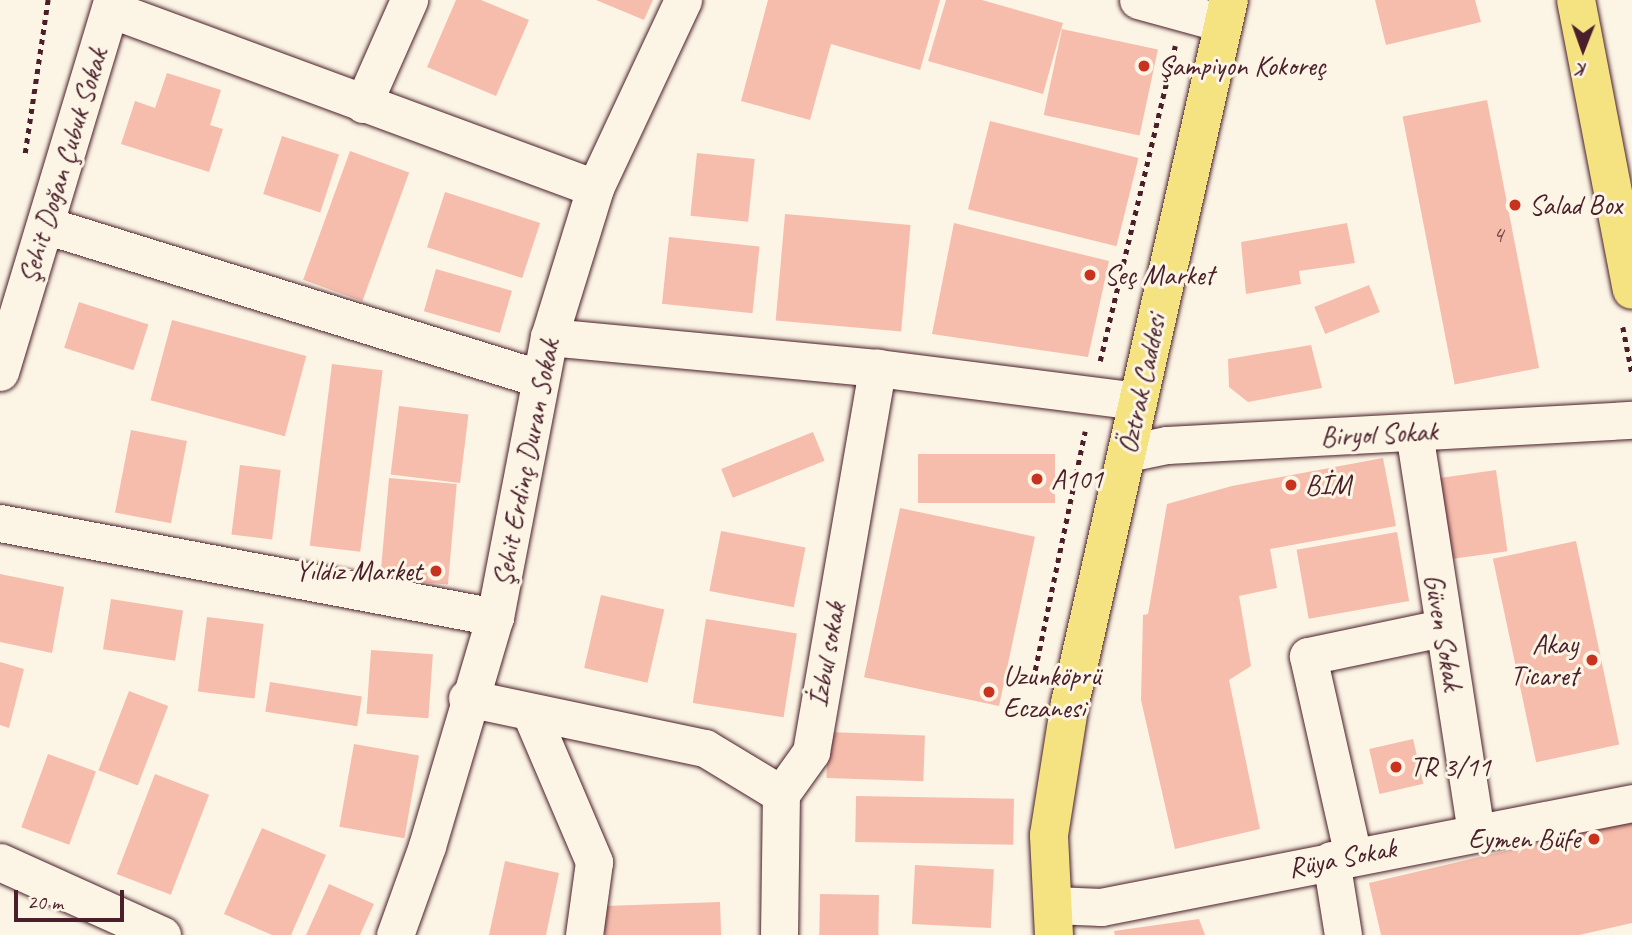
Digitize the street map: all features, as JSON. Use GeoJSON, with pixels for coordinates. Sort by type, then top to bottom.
{"type":"FeatureCollection","features":[{"type":"Feature","properties":{"kind":"main road"},"geometry":{"type":"LineString","coordinates":[[1576,0],[1625,218],[1632,289]]}},
{"type":"Feature","properties":{"kind":"main road","name":"Öztrak Caddesi"},"geometry":{"type":"LineString","coordinates":[[1053,920],[1049,835],[1070,703],[1225,12]]}},
{"type":"Feature","properties":{"kind":"street"},"geometry":{"type":"LineString","coordinates":[[363,104],[409,0]]}},
{"type":"Feature","properties":{"kind":"street","name":"Şehit Erdinç Duran Sokak"},"geometry":{"type":"LineString","coordinates":[[395,935],[427,846],[467,698],[495,617],[538,377],[595,188],[682,0]]}},
{"type":"Feature","properties":{"kind":"street"},"geometry":{"type":"LineString","coordinates":[[1138,0],[1225,12]]}},
{"type":"Feature","properties":{"kind":"street"},"geometry":{"type":"LineString","coordinates":[[111,5],[363,104],[595,188]]}},
{"type":"Feature","properties":{"kind":"street","name":"Şehit Doğan Çubuk Sokak"},"geometry":{"type":"LineString","coordinates":[[0,372],[111,5]]}},
{"type":"Feature","properties":{"kind":"street"},"geometry":{"type":"LineString","coordinates":[[46,225],[538,377]]}},
{"type":"Feature","properties":{"kind":"street"},"geometry":{"type":"LineString","coordinates":[[550,337],[877,368],[1138,401]]}},
{"type":"Feature","properties":{"kind":"street","name":"İzbul sokak"},"geometry":{"type":"LineString","coordinates":[[781,794],[811,752],[877,368]]}},
{"type":"Feature","properties":{"kind":"street","name":"Biryol Sokak"},"geometry":{"type":"LineString","coordinates":[[1127,453],[1167,445],[1632,421]]}},
{"type":"Feature","properties":{"kind":"street","name":"Güven Sokak"},"geometry":{"type":"LineString","coordinates":[[1414,432],[1442,628],[1476,832]]}},
{"type":"Feature","properties":{"kind":"street"},"geometry":{"type":"LineString","coordinates":[[0,523],[495,617]]}},
{"type":"Feature","properties":{"kind":"street"},"geometry":{"type":"LineString","coordinates":[[1343,935],[1342,858],[1308,656],[1442,628]]}},
{"type":"Feature","properties":{"kind":"street"},"geometry":{"type":"LineString","coordinates":[[467,698],[531,714],[705,748],[781,794],[779,935]]}},
{"type":"Feature","properties":{"kind":"street"},"geometry":{"type":"LineString","coordinates":[[531,714],[594,862],[584,935]]}},
{"type":"Feature","properties":{"kind":"street","name":"Rüya Sokak"},"geometry":{"type":"LineString","coordinates":[[1053,920],[1101,907],[1342,858],[1632,803]]}},
{"type":"Feature","properties":{"kind":"street"},"geometry":{"type":"LineString","coordinates":[[0,862],[162,935]]}},
{"type":"Feature","properties":{"kind":"path"},"geometry":{"type":"LineString","coordinates":[[24,158],[48,0]]}},
{"type":"Feature","properties":{"kind":"building"},"geometry":{"type":"Polygon","coordinates":[[[456,0],[481,0],[529,20],[496,96],[427,67],[456,0]]]}},
{"type":"Feature","properties":{"kind":"building"},"geometry":{"type":"Polygon","coordinates":[[[596,0],[653,0],[644,20],[596,0]]]}},
{"type":"Feature","properties":{"kind":"building"},"geometry":{"type":"Polygon","coordinates":[[[768,0],[940,0],[920,70],[831,44],[810,120],[741,101],[768,0]]]}},
{"type":"Feature","properties":{"kind":"building"},"geometry":{"type":"Polygon","coordinates":[[[946,0],[982,0],[1063,23],[1043,94],[928,61],[946,0]]]}},
{"type":"Feature","properties":{"kind":"building"},"geometry":{"type":"Polygon","coordinates":[[[1375,0],[1475,0],[1481,22],[1386,45],[1375,0]]]}},
{"type":"Feature","properties":{"kind":"building"},"geometry":{"type":"Polygon","coordinates":[[[1062,29],[1158,49],[1140,135],[1044,115],[1062,29]]]}},
{"type":"Feature","properties":{"kind":"building"},"geometry":{"type":"Polygon","coordinates":[[[167,73],[221,90],[210,125],[223,129],[209,172],[121,144],[135,101],[155,108],[167,73]]]}},
{"type":"Feature","properties":{"kind":"building"},"geometry":{"type":"Polygon","coordinates":[[[1487,100],[1539,368],[1455,384],[1403,116],[1487,100]]]}},
{"type":"Feature","properties":{"kind":"building"},"geometry":{"type":"Polygon","coordinates":[[[990,121],[1138,158],[1116,246],[968,209],[990,121]]]}},
{"type":"Feature","properties":{"kind":"building"},"geometry":{"type":"Polygon","coordinates":[[[282,136],[339,155],[320,213],[263,194],[282,136]]]}},
{"type":"Feature","properties":{"kind":"building"},"geometry":{"type":"Polygon","coordinates":[[[350,151],[409,173],[362,301],[303,280],[350,151]]]}},
{"type":"Feature","properties":{"kind":"building"},"geometry":{"type":"Polygon","coordinates":[[[697,153],[755,159],[748,222],[690,216],[697,153]]]}},
{"type":"Feature","properties":{"kind":"building"},"geometry":{"type":"Polygon","coordinates":[[[445,192],[540,223],[522,278],[427,247],[445,192]]]}},
{"type":"Feature","properties":{"kind":"building"},"geometry":{"type":"Polygon","coordinates":[[[785,214],[911,225],[901,332],[776,321],[785,214]]]}},
{"type":"Feature","properties":{"kind":"building"},"geometry":{"type":"Polygon","coordinates":[[[954,223],[1109,261],[1088,357],[932,334],[954,223]]]}},
{"type":"Feature","properties":{"kind":"building"},"geometry":{"type":"Polygon","coordinates":[[[1347,223],[1355,263],[1299,271],[1301,284],[1246,294],[1241,242],[1347,223]]]}},
{"type":"Feature","properties":{"kind":"building"},"geometry":{"type":"Polygon","coordinates":[[[669,237],[760,247],[752,313],[662,304],[669,237]]]}},
{"type":"Feature","properties":{"kind":"building"},"geometry":{"type":"Polygon","coordinates":[[[436,269],[512,291],[500,333],[424,311],[436,269]]]}},
{"type":"Feature","properties":{"kind":"building"},"geometry":{"type":"Polygon","coordinates":[[[1369,285],[1380,312],[1325,334],[1314,307],[1369,285]]]}},
{"type":"Feature","properties":{"kind":"building"},"geometry":{"type":"Polygon","coordinates":[[[79,302],[148,325],[134,370],[64,348],[79,302]]]}},
{"type":"Feature","properties":{"kind":"building"},"geometry":{"type":"Polygon","coordinates":[[[172,320],[306,356],[285,436],[151,400],[172,320]]]}},
{"type":"Feature","properties":{"kind":"building"},"geometry":{"type":"Polygon","coordinates":[[[1311,345],[1322,388],[1248,402],[1229,387],[1228,359],[1311,345]]]}},
{"type":"Feature","properties":{"kind":"building"},"geometry":{"type":"Polygon","coordinates":[[[332,364],[383,370],[360,552],[310,546],[332,364]]]}},
{"type":"Feature","properties":{"kind":"building"},"geometry":{"type":"Polygon","coordinates":[[[399,406],[468,415],[460,483],[391,474],[399,406]]]}},
{"type":"Feature","properties":{"kind":"building"},"geometry":{"type":"Polygon","coordinates":[[[131,430],[187,441],[171,523],[115,512],[131,430]]]}},
{"type":"Feature","properties":{"kind":"building"},"geometry":{"type":"Polygon","coordinates":[[[813,432],[825,461],[733,498],[721,469],[813,432]]]}},
{"type":"Feature","properties":{"kind":"building"},"geometry":{"type":"Polygon","coordinates":[[[918,454],[1055,454],[1055,503],[918,503],[918,454]]]}},
{"type":"Feature","properties":{"kind":"building"},"geometry":{"type":"Polygon","coordinates":[[[1383,458],[1396,526],[1270,549],[1277,588],[1239,596],[1251,666],[1229,680],[1260,829],[1175,849],[1141,700],[1143,615],[1148,614],[1167,504],[1232,486],[1383,458]]]}},
{"type":"Feature","properties":{"kind":"building"},"geometry":{"type":"Polygon","coordinates":[[[240,465],[281,470],[272,539],[231,534],[240,465]]]}},
{"type":"Feature","properties":{"kind":"building"},"geometry":{"type":"Polygon","coordinates":[[[1496,470],[1507,551],[1446,560],[1435,479],[1496,470]]]}},
{"type":"Feature","properties":{"kind":"building"},"geometry":{"type":"Polygon","coordinates":[[[389,478],[457,484],[448,585],[380,579],[389,478]]]}},
{"type":"Feature","properties":{"kind":"building"},"geometry":{"type":"Polygon","coordinates":[[[900,508],[1035,537],[999,706],[864,677],[900,508]]]}},
{"type":"Feature","properties":{"kind":"building"},"geometry":{"type":"Polygon","coordinates":[[[721,531],[805,547],[794,607],[709,591],[721,531]]]}},
{"type":"Feature","properties":{"kind":"building"},"geometry":{"type":"Polygon","coordinates":[[[1397,532],[1409,601],[1309,619],[1297,550],[1397,532]]]}},
{"type":"Feature","properties":{"kind":"building"},"geometry":{"type":"Polygon","coordinates":[[[1576,541],[1619,744],[1536,762],[1493,559],[1576,541]]]}},
{"type":"Feature","properties":{"kind":"building"},"geometry":{"type":"Polygon","coordinates":[[[0,574],[64,587],[52,653],[0,642],[0,574]]]}},
{"type":"Feature","properties":{"kind":"building"},"geometry":{"type":"Polygon","coordinates":[[[601,595],[664,610],[647,683],[584,668],[601,595]]]}},
{"type":"Feature","properties":{"kind":"building"},"geometry":{"type":"Polygon","coordinates":[[[111,599],[183,610],[175,661],[103,649],[111,599]]]}},
{"type":"Feature","properties":{"kind":"building"},"geometry":{"type":"Polygon","coordinates":[[[207,617],[264,624],[254,698],[198,691],[207,617]]]}},
{"type":"Feature","properties":{"kind":"building"},"geometry":{"type":"Polygon","coordinates":[[[706,619],[797,633],[784,717],[693,703],[706,619]]]}},
{"type":"Feature","properties":{"kind":"building"},"geometry":{"type":"Polygon","coordinates":[[[371,650],[433,654],[428,718],[367,714],[371,650]]]}},
{"type":"Feature","properties":{"kind":"building"},"geometry":{"type":"Polygon","coordinates":[[[0,662],[24,669],[9,728],[0,725],[0,662]]]}},
{"type":"Feature","properties":{"kind":"building"},"geometry":{"type":"Polygon","coordinates":[[[270,682],[362,697],[357,726],[265,712],[270,682]]]}},
{"type":"Feature","properties":{"kind":"building"},"geometry":{"type":"Polygon","coordinates":[[[129,691],[168,706],[138,785],[99,770],[129,691]]]}},
{"type":"Feature","properties":{"kind":"building"},"geometry":{"type":"Polygon","coordinates":[[[828,732],[925,735],[923,781],[826,778],[828,732]]]}},
{"type":"Feature","properties":{"kind":"building","name":"TR 3/11"},"geometry":{"type":"Polygon","coordinates":[[[1413,739],[1423,784],[1380,794],[1369,749],[1413,739]]]}},
{"type":"Feature","properties":{"kind":"building"},"geometry":{"type":"Polygon","coordinates":[[[354,744],[419,755],[404,838],[339,827],[354,744]]]}},
{"type":"Feature","properties":{"kind":"building"},"geometry":{"type":"Polygon","coordinates":[[[48,754],[96,771],[69,845],[21,827],[48,754]]]}},
{"type":"Feature","properties":{"kind":"building"},"geometry":{"type":"Polygon","coordinates":[[[155,774],[209,795],[171,895],[117,874],[155,774]]]}},
{"type":"Feature","properties":{"kind":"building"},"geometry":{"type":"Polygon","coordinates":[[[856,796],[1014,799],[1013,845],[855,842],[856,796]]]}},
{"type":"Feature","properties":{"kind":"building"},"geometry":{"type":"Polygon","coordinates":[[[1632,821],[1632,923],[1579,935],[1381,935],[1369,883],[1632,821]]]}},
{"type":"Feature","properties":{"kind":"building"},"geometry":{"type":"Polygon","coordinates":[[[262,828],[326,855],[291,935],[272,935],[224,914],[262,828]]]}},
{"type":"Feature","properties":{"kind":"building"},"geometry":{"type":"Polygon","coordinates":[[[505,861],[559,873],[546,935],[489,935],[505,861]]]}},
{"type":"Feature","properties":{"kind":"building"},"geometry":{"type":"Polygon","coordinates":[[[915,865],[994,869],[991,928],[912,924],[915,865]]]}},
{"type":"Feature","properties":{"kind":"building"},"geometry":{"type":"Polygon","coordinates":[[[329,884],[374,904],[360,935],[306,935],[329,884]]]}},
{"type":"Feature","properties":{"kind":"building"},"geometry":{"type":"Polygon","coordinates":[[[820,894],[879,895],[878,935],[819,935],[820,894]]]}},
{"type":"Feature","properties":{"kind":"building"},"geometry":{"type":"Polygon","coordinates":[[[720,902],[721,935],[605,935],[604,906],[720,902]]]}},
{"type":"Feature","properties":{"kind":"building"},"geometry":{"type":"Polygon","coordinates":[[[1199,919],[1205,935],[1115,935],[1114,931],[1199,919]]]}},
{"type":"Feature","properties":{"kind":"place","name":"Şampiyon Kokoreç"},"geometry":{"type":"Point","coordinates":[1144,66]}},
{"type":"Feature","properties":{"kind":"place","name":"Salad Box"},"geometry":{"type":"Point","coordinates":[1515,205]}},
{"type":"Feature","properties":{"kind":"place","name":"Seç Market"},"geometry":{"type":"Point","coordinates":[1090,275]}},
{"type":"Feature","properties":{"kind":"place","name":"A101"},"geometry":{"type":"Point","coordinates":[1037,479]}},
{"type":"Feature","properties":{"kind":"place","name":"BİM"},"geometry":{"type":"Point","coordinates":[1291,485]}},
{"type":"Feature","properties":{"kind":"place","name":"Yıldız Market"},"geometry":{"type":"Point","coordinates":[436,571]}},
{"type":"Feature","properties":{"kind":"place","name":"Akay Ticaret"},"geometry":{"type":"Point","coordinates":[1592,660]}},
{"type":"Feature","properties":{"kind":"place","name":"Uzunköprü Eczanesi"},"geometry":{"type":"Point","coordinates":[989,692]}},
{"type":"Feature","properties":{"kind":"place","name":"TR 3/11"},"geometry":{"type":"Point","coordinates":[1396,767]}},
{"type":"Feature","properties":{"kind":"place","name":"Eymen Büfe"},"geometry":{"type":"Point","coordinates":[1594,839]}}]}
